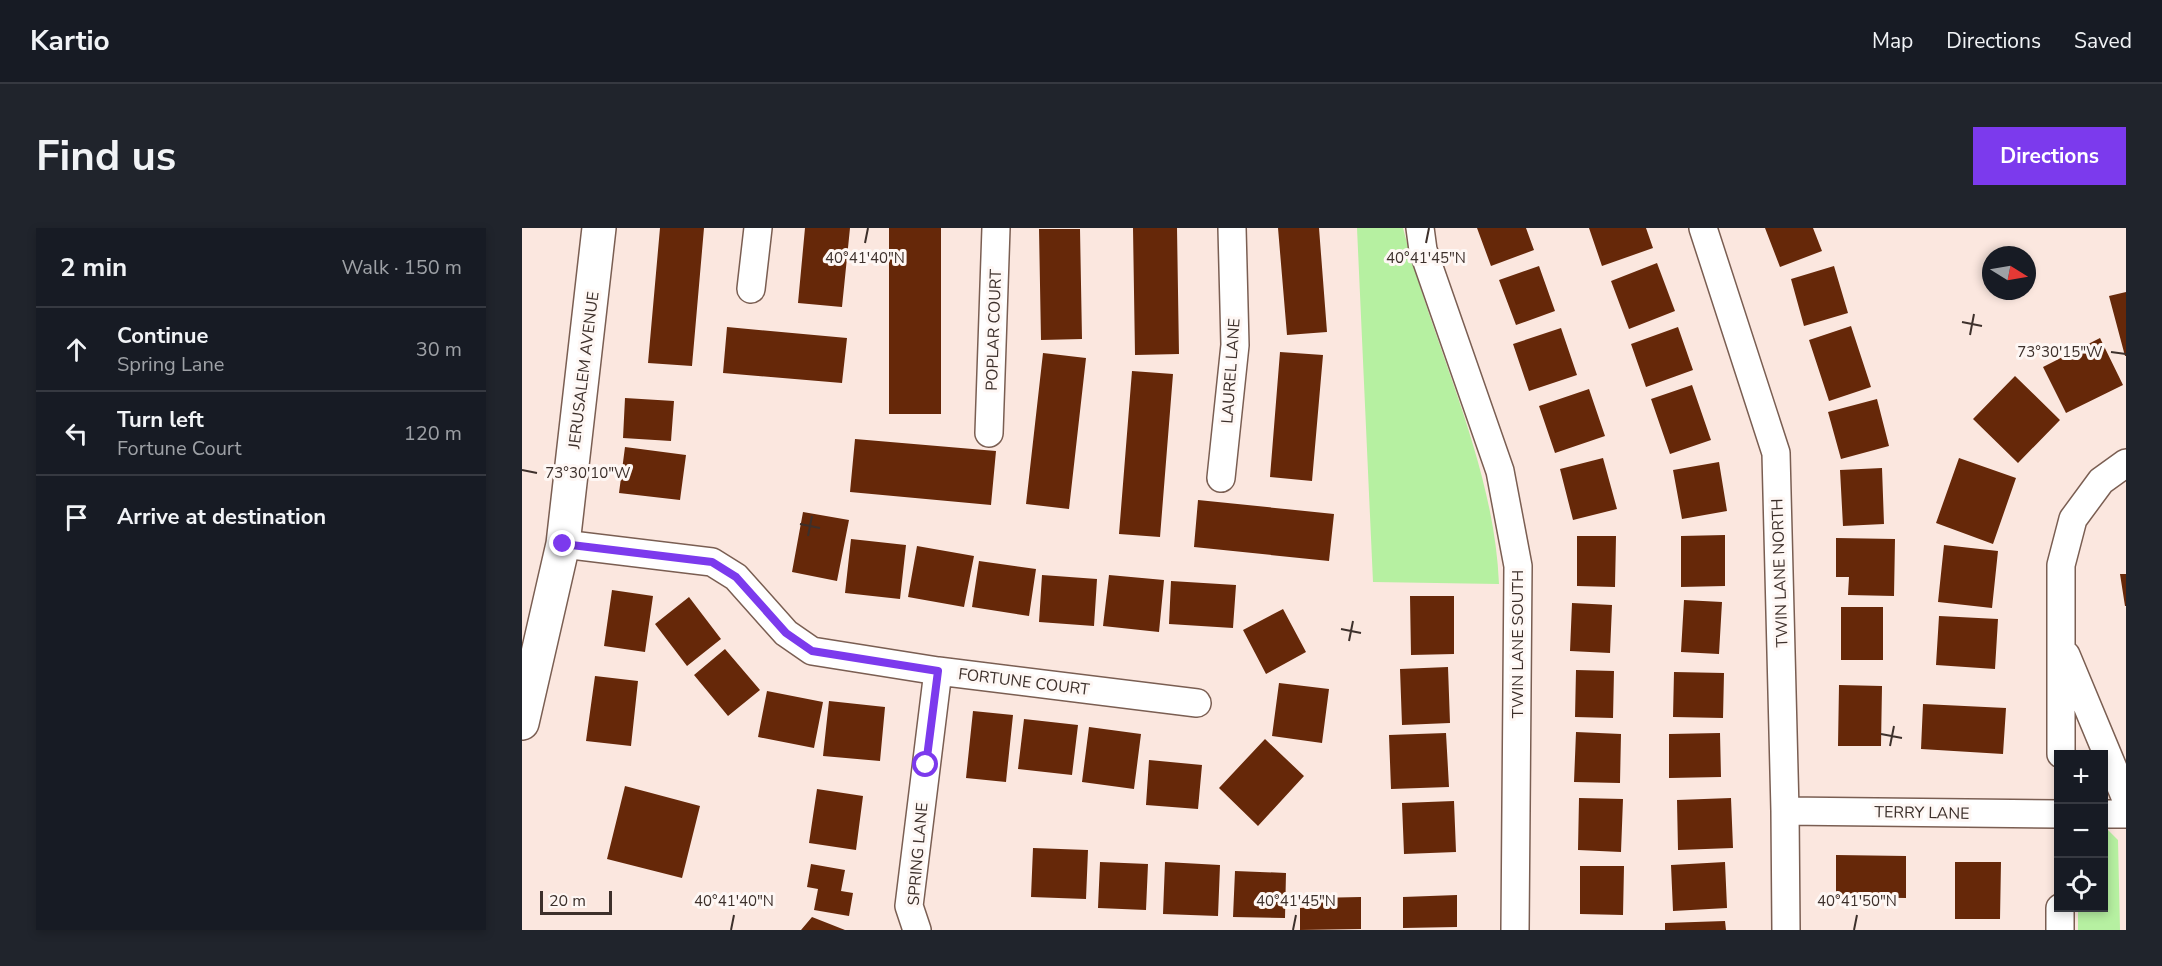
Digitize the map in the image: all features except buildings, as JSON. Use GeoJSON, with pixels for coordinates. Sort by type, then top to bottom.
{"type":"FeatureCollection","features":[{"type":"Feature","properties":{"kind":"main road","name":"JERUSALEM AVENUE"},"geometry":{"type":"LineString","coordinates":[[522,723],[563,544],[599,228]]}},
{"type":"Feature","properties":{"kind":"street"},"geometry":{"type":"LineString","coordinates":[[751,290],[758,228]]}},
{"type":"Feature","properties":{"kind":"street","name":"POPLAR COURT"},"geometry":{"type":"LineString","coordinates":[[989,433],[996,228]]}},
{"type":"Feature","properties":{"kind":"street","name":"LAUREL LANE"},"geometry":{"type":"LineString","coordinates":[[1221,478],[1235,345],[1232,228]]}},
{"type":"Feature","properties":{"kind":"street","name":"TWIN LANE SOUTH"},"geometry":{"type":"LineString","coordinates":[[1420,228],[1423,250],[1500,471],[1518,566],[1515,930]]}},
{"type":"Feature","properties":{"kind":"street","name":"TWIN LANE NORTH"},"geometry":{"type":"LineString","coordinates":[[1703,228],[1776,453],[1786,930]]}},
{"type":"Feature","properties":{"kind":"street"},"geometry":{"type":"LineString","coordinates":[[2061,750],[2061,565],[2073,519],[2101,481],[2126,463]]}},
{"type":"Feature","properties":{"kind":"street","name":"FORTUNE COURT"},"geometry":{"type":"LineString","coordinates":[[563,544],[712,562],[736,577],[786,633],[812,651],[938,671],[1197,703]]}},
{"type":"Feature","properties":{"kind":"street"},"geometry":{"type":"LineString","coordinates":[[2062,645],[2126,799]]}},
{"type":"Feature","properties":{"kind":"street","name":"SPRING LANE"},"geometry":{"type":"LineString","coordinates":[[917,930],[909,906],[938,671]]}},
{"type":"Feature","properties":{"kind":"street","name":"TERRY LANE"},"geometry":{"type":"LineString","coordinates":[[1785,811],[2054,814]]}},
{"type":"Feature","properties":{"kind":"street"},"geometry":{"type":"LineString","coordinates":[[2108,814],[2126,814]]}},
{"type":"Feature","properties":{"kind":"street"},"geometry":{"type":"LineString","coordinates":[[2060,912],[2060,930]]}},
{"type":"Feature","properties":{"kind":"green space"},"geometry":{"type":"Polygon","coordinates":[[[1357,228],[1403,228],[1474,449],[1495,539],[1499,584],[1373,582],[1357,228]]]}},
{"type":"Feature","properties":{"kind":"green space"},"geometry":{"type":"Polygon","coordinates":[[[2108,830],[2118,840],[2120,930],[2078,930],[2078,912],[2108,912],[2108,830]]]}},
{"type":"Feature","properties":{"kind":"route"},"geometry":{"type":"LineString","coordinates":[[563,544],[712,562],[736,577],[786,633],[812,651],[938,671],[926,765]]}}]}
